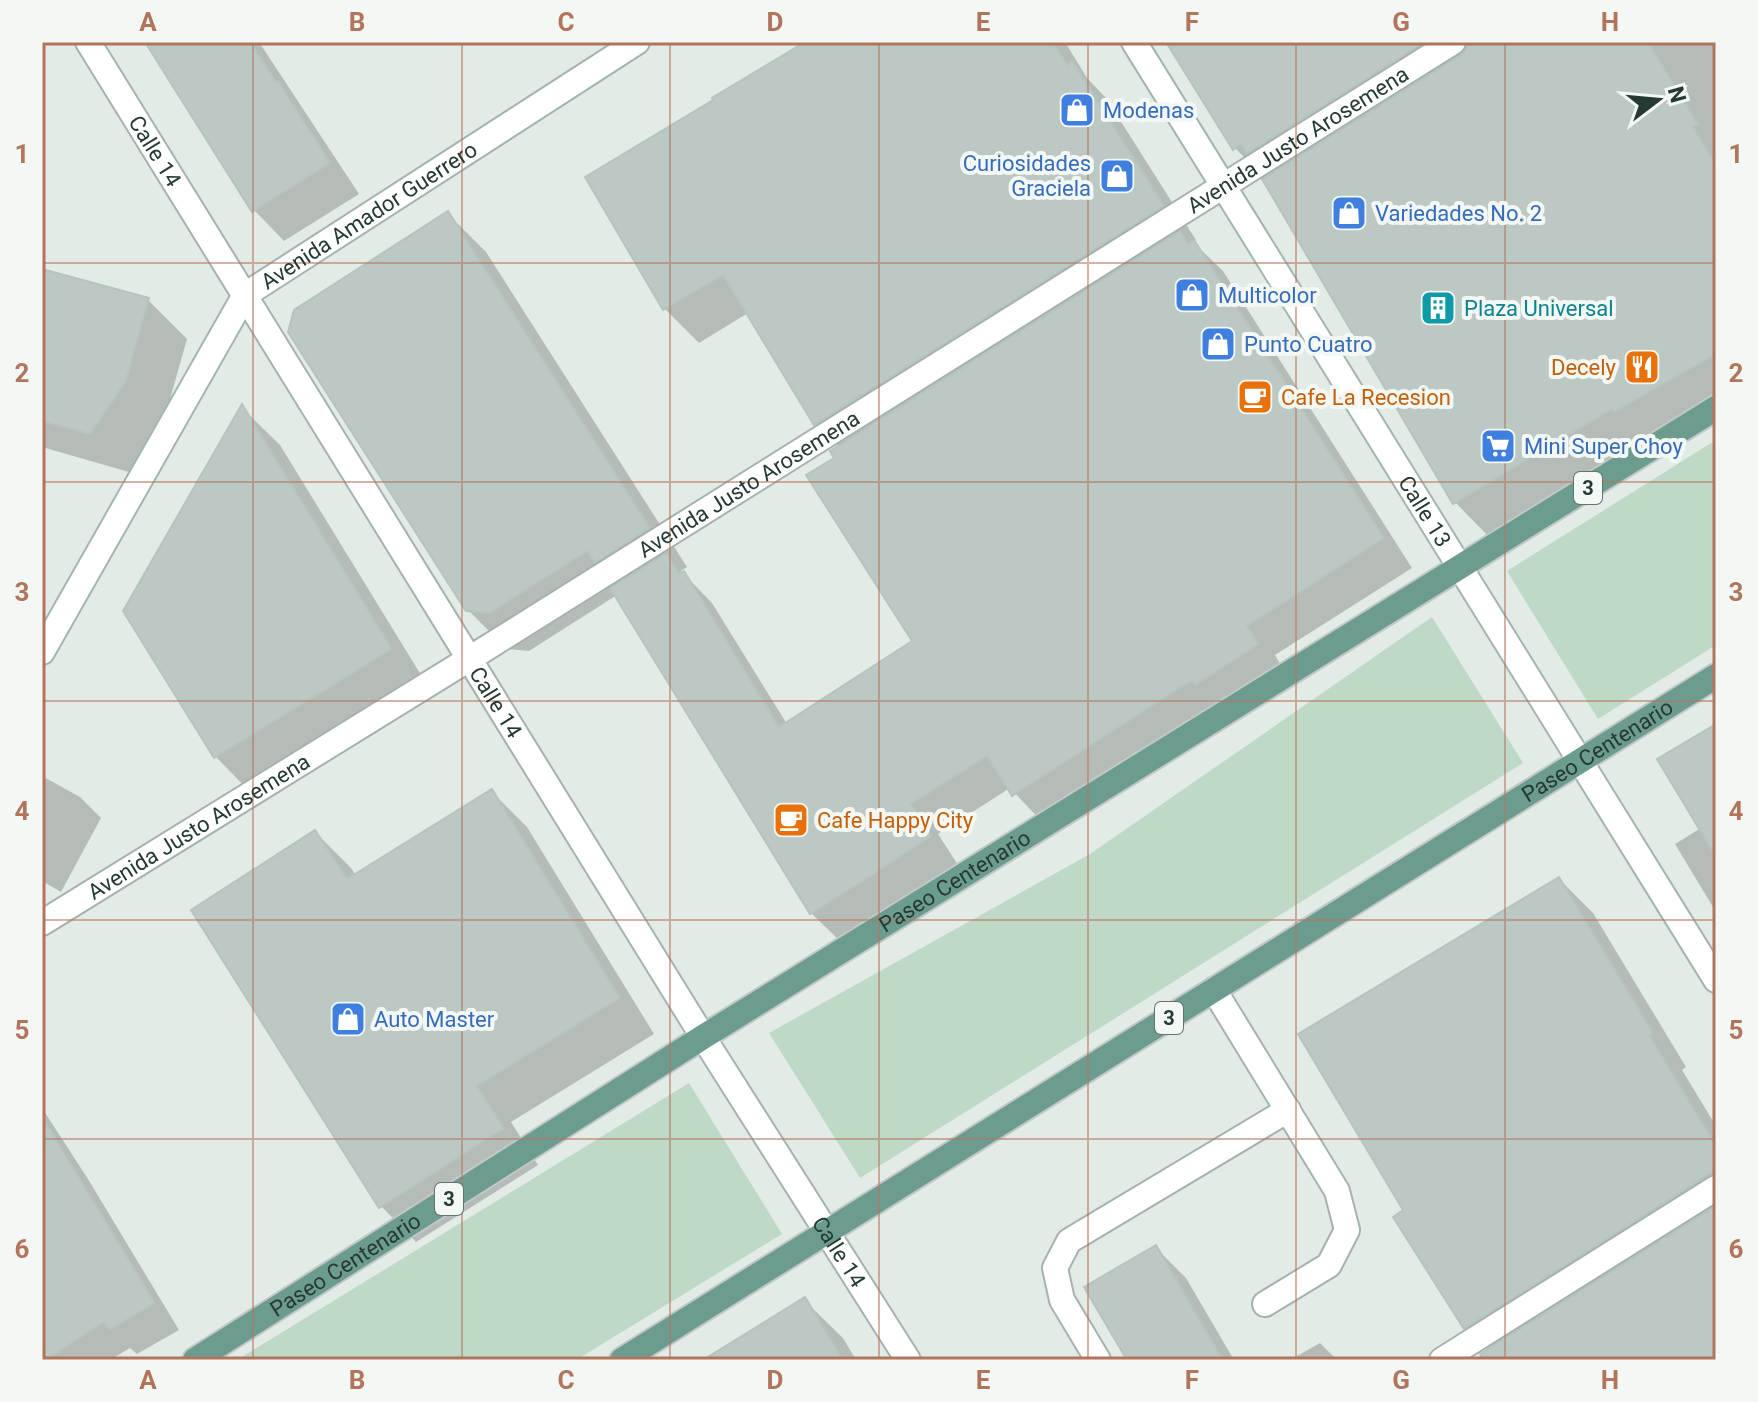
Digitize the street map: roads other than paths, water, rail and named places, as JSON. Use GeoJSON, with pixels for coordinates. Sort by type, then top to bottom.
{"type":"FeatureCollection","features":[{"type":"Feature","properties":{"kind":"main road","name":"Paseo Centenario"},"geometry":{"type":"LineString","coordinates":[[195,1360],[703,1037],[1716,408]]}},
{"type":"Feature","properties":{"kind":"main road","name":"Paseo Centenario"},"geometry":{"type":"LineString","coordinates":[[622,1360],[1716,676]]}},
{"type":"Feature","properties":{"kind":"street","name":"Calle 14"},"geometry":{"type":"LineString","coordinates":[[88,42],[703,1037],[908,1360]]}},
{"type":"Feature","properties":{"kind":"street","name":"Avenida Amador Guerrero"},"geometry":{"type":"LineString","coordinates":[[42,652],[245,295],[637,42]]}},
{"type":"Feature","properties":{"kind":"street","name":"Calle 13"},"geometry":{"type":"LineString","coordinates":[[1134,42],[1716,980]]}},
{"type":"Feature","properties":{"kind":"street","name":"Avenida Justo Arosemena"},"geometry":{"type":"LineString","coordinates":[[42,923],[1453,42]]}},
{"type":"Feature","properties":{"kind":"street"},"geometry":{"type":"LineString","coordinates":[[1214,990],[1337,1191],[1347,1230],[1329,1265],[1265,1304]]}},
{"type":"Feature","properties":{"kind":"street"},"geometry":{"type":"LineString","coordinates":[[1098,1360],[1062,1300],[1055,1268],[1069,1241],[1288,1110]]}},
{"type":"Feature","properties":{"kind":"street"},"geometry":{"type":"LineString","coordinates":[[1442,1360],[1716,1188]]}},
{"type":"Feature","properties":{"kind":"place","name":"Modenas"},"geometry":{"type":"Point","coordinates":[1077,110]}},
{"type":"Feature","properties":{"kind":"place","name":"Curiosidades Graciela"},"geometry":{"type":"Point","coordinates":[1117,176]}},
{"type":"Feature","properties":{"kind":"place","name":"Variedades No. 2"},"geometry":{"type":"Point","coordinates":[1349,213]}},
{"type":"Feature","properties":{"kind":"place","name":"Multicolor"},"geometry":{"type":"Point","coordinates":[1192,295]}},
{"type":"Feature","properties":{"kind":"place","name":"Plaza Universal"},"geometry":{"type":"Point","coordinates":[1438,308]}},
{"type":"Feature","properties":{"kind":"place","name":"Punto Cuatro"},"geometry":{"type":"Point","coordinates":[1218,344]}},
{"type":"Feature","properties":{"kind":"place","name":"Decely"},"geometry":{"type":"Point","coordinates":[1642,367]}},
{"type":"Feature","properties":{"kind":"place","name":"Cafe La Recesion"},"geometry":{"type":"Point","coordinates":[1255,397]}},
{"type":"Feature","properties":{"kind":"place","name":"Mini Super Choy"},"geometry":{"type":"Point","coordinates":[1498,446]}},
{"type":"Feature","properties":{"kind":"place","name":"Cafe Happy City"},"geometry":{"type":"Point","coordinates":[791,820]}},
{"type":"Feature","properties":{"kind":"place","name":"Auto Master"},"geometry":{"type":"Point","coordinates":[348,1019]}}]}
